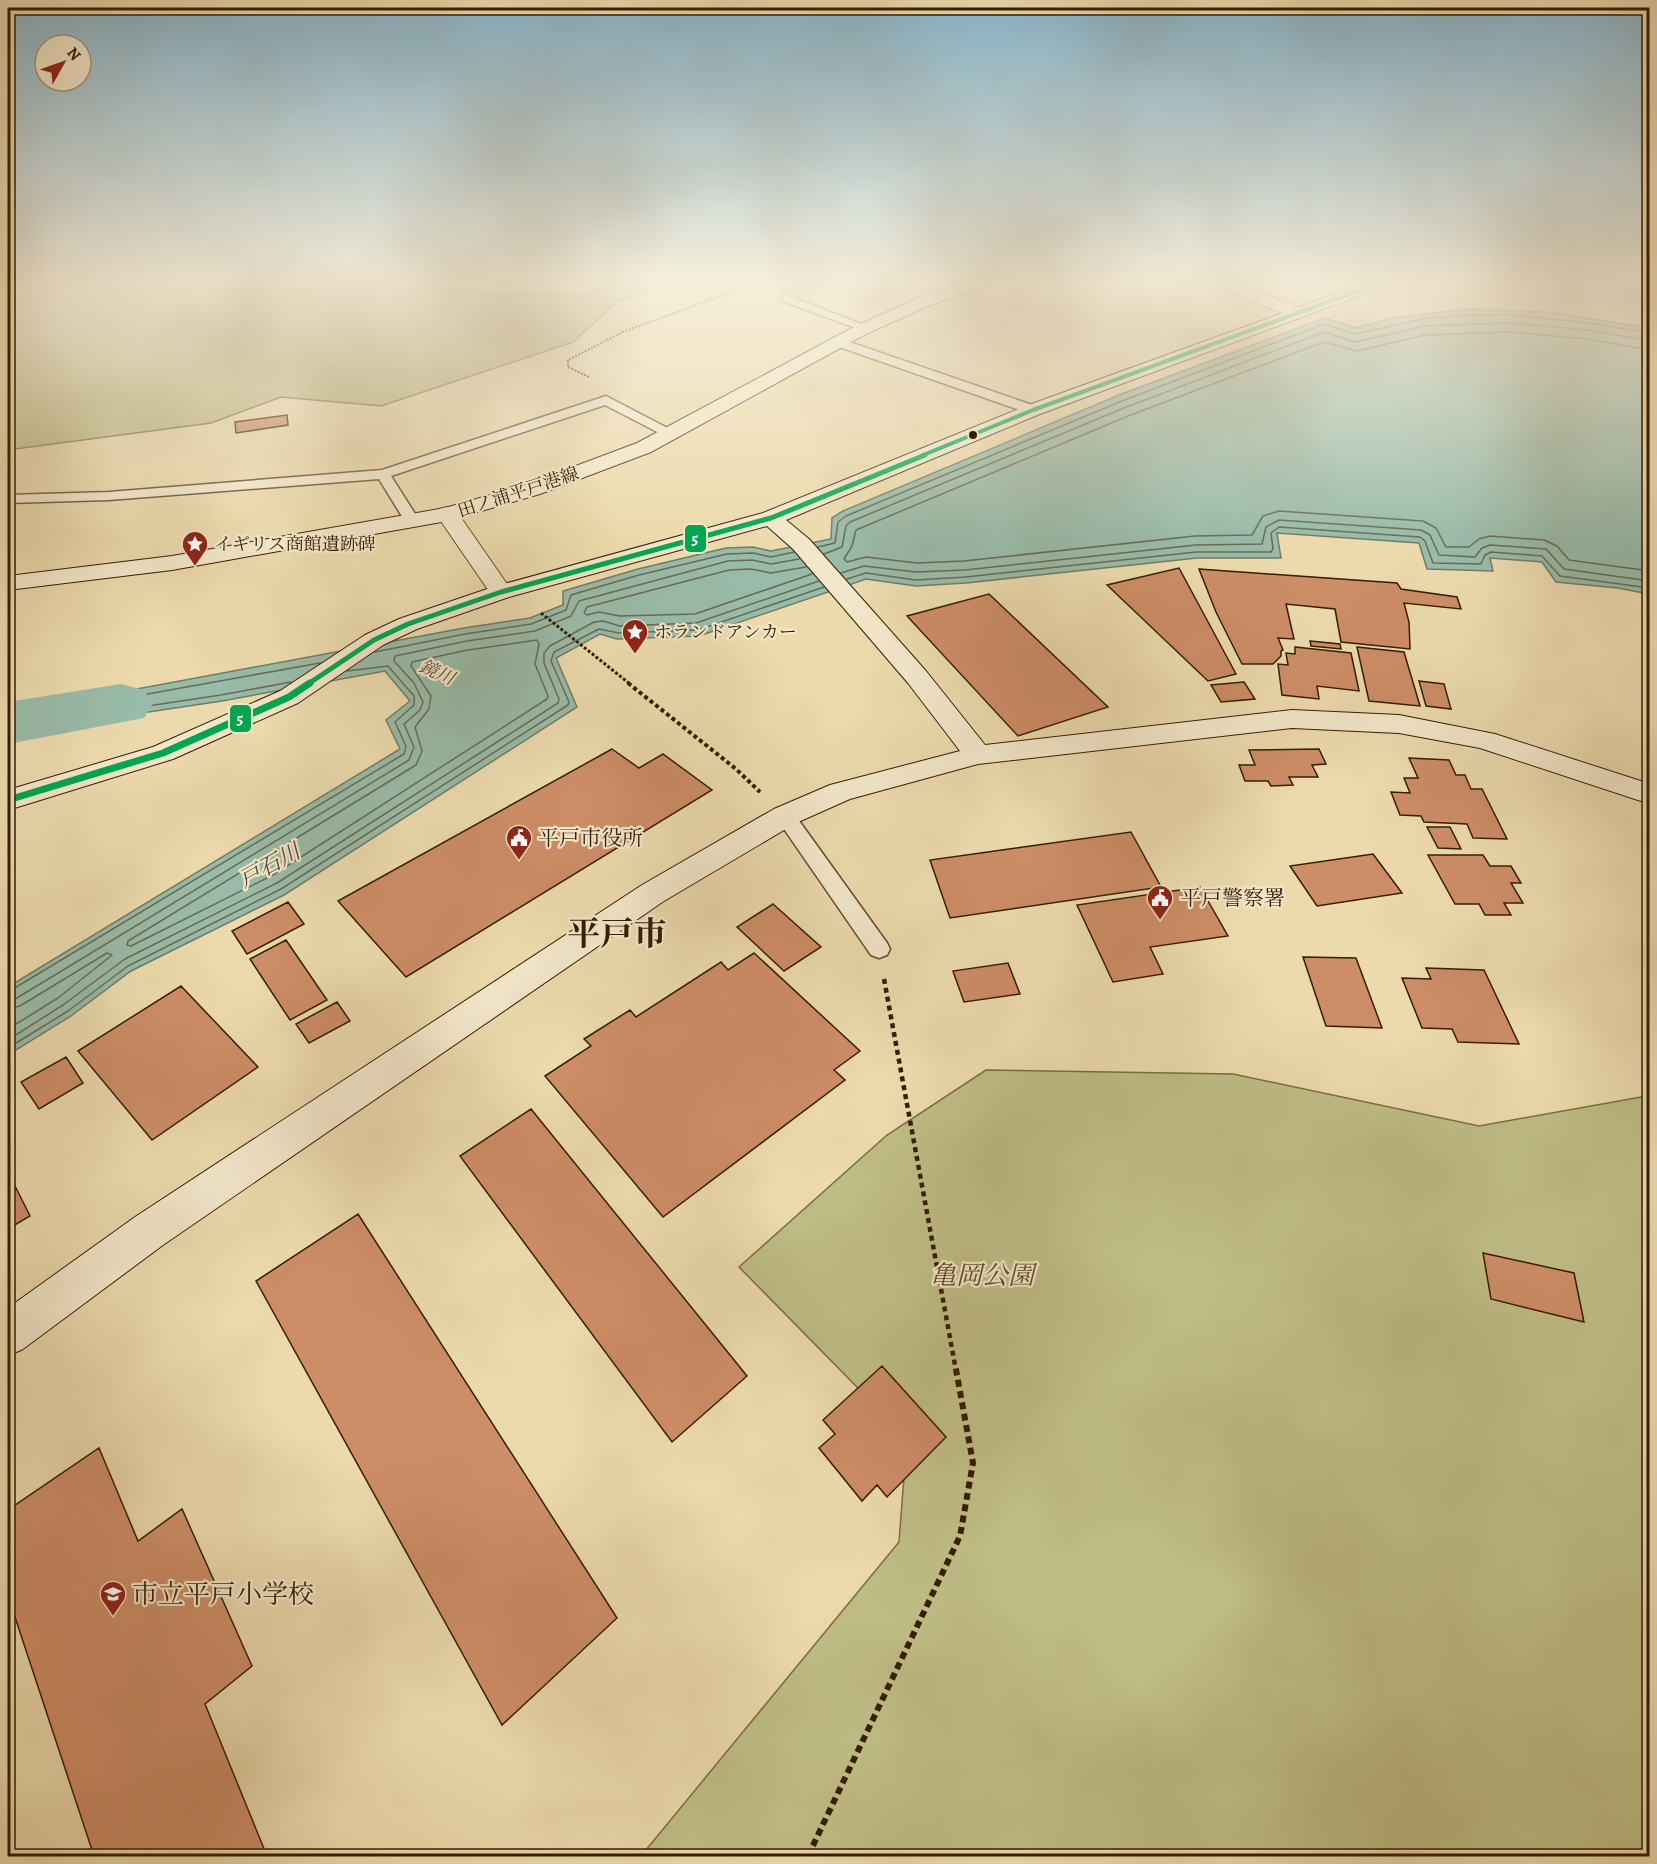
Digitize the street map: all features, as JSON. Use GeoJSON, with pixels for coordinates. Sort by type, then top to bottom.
{"type":"FeatureCollection","features":[{"type":"Feature","properties":{"kind":"street","name":"田ノ浦平戸港線"},"geometry":{"type":"LineString","coordinates":[[8,583],[172,563],[447,514],[618,459],[672,434],[789,367]]}},
{"type":"Feature","properties":{"kind":"street"},"geometry":{"type":"LineString","coordinates":[[8,800],[164,753],[289,697],[374,640],[408,624],[501,592],[771,518],[1033,410],[1148,367]]}},
{"type":"Feature","properties":{"kind":"street"},"geometry":{"type":"LineString","coordinates":[[447,514],[501,592]]}},
{"type":"Feature","properties":{"kind":"street"},"geometry":{"type":"LineString","coordinates":[[771,518],[801,544],[917,677],[978,755]]}},
{"type":"Feature","properties":{"kind":"street"},"geometry":{"type":"LineString","coordinates":[[8,1334],[149,1231],[653,893],[785,816],[840,792],[978,755],[1292,719],[1399,724],[1485,740],[1650,794]]}},
{"type":"Feature","properties":{"kind":"lane"},"geometry":{"type":"LineString","coordinates":[[909,367],[1033,410]]}},
{"type":"Feature","properties":{"kind":"lane"},"geometry":{"type":"LineString","coordinates":[[8,499],[110,496],[383,474],[606,400],[672,434]]}},
{"type":"Feature","properties":{"kind":"lane"},"geometry":{"type":"LineString","coordinates":[[383,474],[411,520]]}},
{"type":"Feature","properties":{"kind":"lane"},"geometry":{"type":"LineString","coordinates":[[785,816],[879,949]]}},
{"type":"Feature","properties":{"kind":"path"},"geometry":{"type":"LineString","coordinates":[[568,367],[618,392],[616,396],[606,400]]}},
{"type":"Feature","properties":{"kind":"path"},"geometry":{"type":"LineString","coordinates":[[535,608],[736,769],[785,816]]}},
{"type":"Feature","properties":{"kind":"path"},"geometry":{"type":"LineString","coordinates":[[808,1857],[960,1536],[974,1463],[879,949]]}},
{"type":"Feature","properties":{"kind":"green space"},"geometry":{"type":"Polygon","coordinates":[[[8,367],[498,367],[381,406],[281,397],[211,423],[8,450],[8,367]]]}},
{"type":"Feature","properties":{"kind":"green space","name":"亀岡公園"},"geometry":{"type":"Polygon","coordinates":[[[986,1070],[1233,1074],[1479,1126],[1641,1097],[1649,1101],[1649,1856],[641,1856],[899,1542],[907,1438],[739,1267],[887,1135],[986,1070]]]}},
{"type":"Feature","properties":{"kind":"water","name":"戸石川"},"geometry":{"type":"Polygon","coordinates":[[[1194,367],[1649,367],[1649,594],[1618,588],[1556,582],[1542,562],[1490,558],[1493,571],[1427,569],[1419,543],[1277,533],[1281,558],[1197,558],[966,583],[916,586],[866,579],[699,636],[617,639],[600,634],[556,658],[577,707],[284,895],[131,971],[71,1016],[8,1055],[8,987],[400,749],[386,720],[410,701],[385,671],[222,701],[15,732],[8,713],[464,628],[530,618],[563,605],[563,591],[638,569],[726,548],[753,547],[771,551],[831,539],[832,518],[843,511],[1119,395],[1194,367]]]}},
{"type":"Feature","properties":{"kind":"building"},"geometry":{"type":"Polygon","coordinates":[[[287,415],[288,425],[236,433],[235,422],[287,415]]]}},
{"type":"Feature","properties":{"kind":"building"},"geometry":{"type":"Polygon","coordinates":[[[1179,568],[1236,674],[1208,681],[1107,585],[1179,568]]]}},
{"type":"Feature","properties":{"kind":"building"},"geometry":{"type":"Polygon","coordinates":[[[1199,569],[1397,583],[1401,589],[1457,597],[1461,609],[1404,603],[1409,622],[1410,649],[1341,642],[1335,609],[1286,604],[1294,639],[1278,638],[1283,650],[1281,656],[1273,664],[1242,664],[1216,612],[1199,569]]]}},
{"type":"Feature","properties":{"kind":"building"},"geometry":{"type":"Polygon","coordinates":[[[989,594],[1108,707],[1018,736],[907,616],[989,594]]]}},
{"type":"Feature","properties":{"kind":"building"},"geometry":{"type":"Polygon","coordinates":[[[1310,641],[1340,644],[1341,649],[1311,646],[1310,641]]]}},
{"type":"Feature","properties":{"kind":"building"},"geometry":{"type":"Polygon","coordinates":[[[1295,647],[1351,653],[1359,691],[1317,686],[1319,699],[1282,695],[1278,664],[1288,665],[1286,653],[1295,654],[1295,647]]]}},
{"type":"Feature","properties":{"kind":"building"},"geometry":{"type":"Polygon","coordinates":[[[1357,647],[1404,652],[1420,706],[1369,701],[1357,647]]]}},
{"type":"Feature","properties":{"kind":"building"},"geometry":{"type":"Polygon","coordinates":[[[1419,681],[1444,684],[1451,709],[1426,706],[1419,681]]]}},
{"type":"Feature","properties":{"kind":"building"},"geometry":{"type":"Polygon","coordinates":[[[1244,682],[1255,699],[1221,702],[1211,685],[1244,682]]]}},
{"type":"Feature","properties":{"kind":"building"},"geometry":{"type":"Polygon","coordinates":[[[612,749],[639,768],[663,754],[712,790],[406,977],[338,901],[612,749]]]}},
{"type":"Feature","properties":{"kind":"building"},"geometry":{"type":"Polygon","coordinates":[[[1319,749],[1326,764],[1312,765],[1318,777],[1289,777],[1293,785],[1271,786],[1268,781],[1245,781],[1239,765],[1255,765],[1249,750],[1319,749]]]}},
{"type":"Feature","properties":{"kind":"building"},"geometry":{"type":"Polygon","coordinates":[[[1409,758],[1449,760],[1456,775],[1465,775],[1471,789],[1482,789],[1507,839],[1473,838],[1467,824],[1424,822],[1421,816],[1400,815],[1391,792],[1410,793],[1404,778],[1418,778],[1409,758]]]}},
{"type":"Feature","properties":{"kind":"building"},"geometry":{"type":"Polygon","coordinates":[[[1427,827],[1450,827],[1461,849],[1438,848],[1427,827]]]}},
{"type":"Feature","properties":{"kind":"building"},"geometry":{"type":"Polygon","coordinates":[[[1131,832],[1161,887],[950,918],[930,860],[1131,832]]]}},
{"type":"Feature","properties":{"kind":"building"},"geometry":{"type":"Polygon","coordinates":[[[1373,854],[1402,893],[1317,906],[1290,866],[1373,854]]]}},
{"type":"Feature","properties":{"kind":"building"},"geometry":{"type":"Polygon","coordinates":[[[1428,855],[1483,855],[1490,866],[1511,866],[1521,883],[1511,883],[1523,903],[1504,903],[1511,915],[1485,915],[1479,904],[1455,904],[1428,855]]]}},
{"type":"Feature","properties":{"kind":"building"},"geometry":{"type":"Polygon","coordinates":[[[1200,887],[1228,936],[1150,947],[1163,974],[1113,982],[1077,905],[1200,887]]]}},
{"type":"Feature","properties":{"kind":"building"},"geometry":{"type":"Polygon","coordinates":[[[288,902],[304,924],[247,954],[232,931],[288,902]]]}},
{"type":"Feature","properties":{"kind":"building"},"geometry":{"type":"Polygon","coordinates":[[[773,904],[821,947],[784,971],[737,927],[773,904]]]}},
{"type":"Feature","properties":{"kind":"building"},"geometry":{"type":"Polygon","coordinates":[[[286,940],[327,1000],[290,1020],[250,959],[286,940]]]}},
{"type":"Feature","properties":{"kind":"building"},"geometry":{"type":"Polygon","coordinates":[[[754,953],[860,1051],[834,1070],[845,1080],[663,1217],[545,1076],[591,1046],[584,1039],[630,1010],[636,1017],[721,962],[728,970],[754,953]]]}},
{"type":"Feature","properties":{"kind":"building"},"geometry":{"type":"Polygon","coordinates":[[[1303,957],[1356,958],[1382,1028],[1326,1026],[1303,957]]]}},
{"type":"Feature","properties":{"kind":"building"},"geometry":{"type":"Polygon","coordinates":[[[1008,963],[1020,994],[964,1002],[953,971],[1008,963]]]}},
{"type":"Feature","properties":{"kind":"building"},"geometry":{"type":"Polygon","coordinates":[[[1426,968],[1484,970],[1519,1044],[1458,1042],[1452,1029],[1422,1028],[1402,978],[1431,979],[1426,968]]]}},
{"type":"Feature","properties":{"kind":"building"},"geometry":{"type":"Polygon","coordinates":[[[181,986],[258,1067],[152,1140],[78,1051],[181,986]]]}},
{"type":"Feature","properties":{"kind":"building"},"geometry":{"type":"Polygon","coordinates":[[[337,1002],[350,1021],[309,1043],[296,1024],[337,1002]]]}},
{"type":"Feature","properties":{"kind":"building"},"geometry":{"type":"Polygon","coordinates":[[[66,1057],[83,1083],[39,1109],[21,1082],[66,1057]]]}},
{"type":"Feature","properties":{"kind":"building"},"geometry":{"type":"Polygon","coordinates":[[[531,1109],[747,1376],[672,1442],[460,1156],[531,1109]]]}},
{"type":"Feature","properties":{"kind":"building"},"geometry":{"type":"Polygon","coordinates":[[[14,1184],[30,1216],[8,1229],[8,1188],[14,1184]]]}},
{"type":"Feature","properties":{"kind":"building"},"geometry":{"type":"Polygon","coordinates":[[[358,1214],[617,1618],[502,1725],[256,1281],[358,1214]]]}},
{"type":"Feature","properties":{"kind":"building"},"geometry":{"type":"Polygon","coordinates":[[[1483,1253],[1574,1273],[1584,1322],[1491,1299],[1483,1253]]]}},
{"type":"Feature","properties":{"kind":"building"},"geometry":{"type":"Polygon","coordinates":[[[882,1366],[946,1437],[887,1497],[877,1485],[862,1501],[819,1448],[835,1434],[823,1420],[882,1366]]]}},
{"type":"Feature","properties":{"kind":"building"},"geometry":{"type":"Polygon","coordinates":[[[99,1448],[138,1541],[182,1509],[252,1666],[205,1704],[267,1856],[94,1856],[8,1596],[8,1510],[99,1448]]]}},
{"type":"Feature","properties":{"kind":"waterway","name":"鏡川"},"geometry":{"type":"LineString","coordinates":[[8,723],[121,704]]}},
{"type":"Feature","properties":{"kind":"transit line","name":"5"},"geometry":{"type":"LineString","coordinates":[[8,800],[163,753],[289,697],[374,640],[408,624],[501,592],[771,518],[1033,410],[1150,367]]}},
{"type":"Feature","properties":{"kind":"place","name":"イギリス商館遺跡碑"},"geometry":{"type":"Point","coordinates":[195,567]}},
{"type":"Feature","properties":{"kind":"place","name":"ホランドアンカー"},"geometry":{"type":"Point","coordinates":[635,655]}},
{"type":"Feature","properties":{"kind":"place","name":"平戸市役所"},"geometry":{"type":"Point","coordinates":[519,861]}},
{"type":"Feature","properties":{"kind":"place","name":"平戸警察署"},"geometry":{"type":"Point","coordinates":[1160,921]}},
{"type":"Feature","properties":{"kind":"place","name":"市立平戸小学校"},"geometry":{"type":"Point","coordinates":[113,1617]}},
{"type":"Feature","properties":{"kind":"district","name":"平戸市"},"geometry":{"type":"Point","coordinates":[617,933]}}]}
